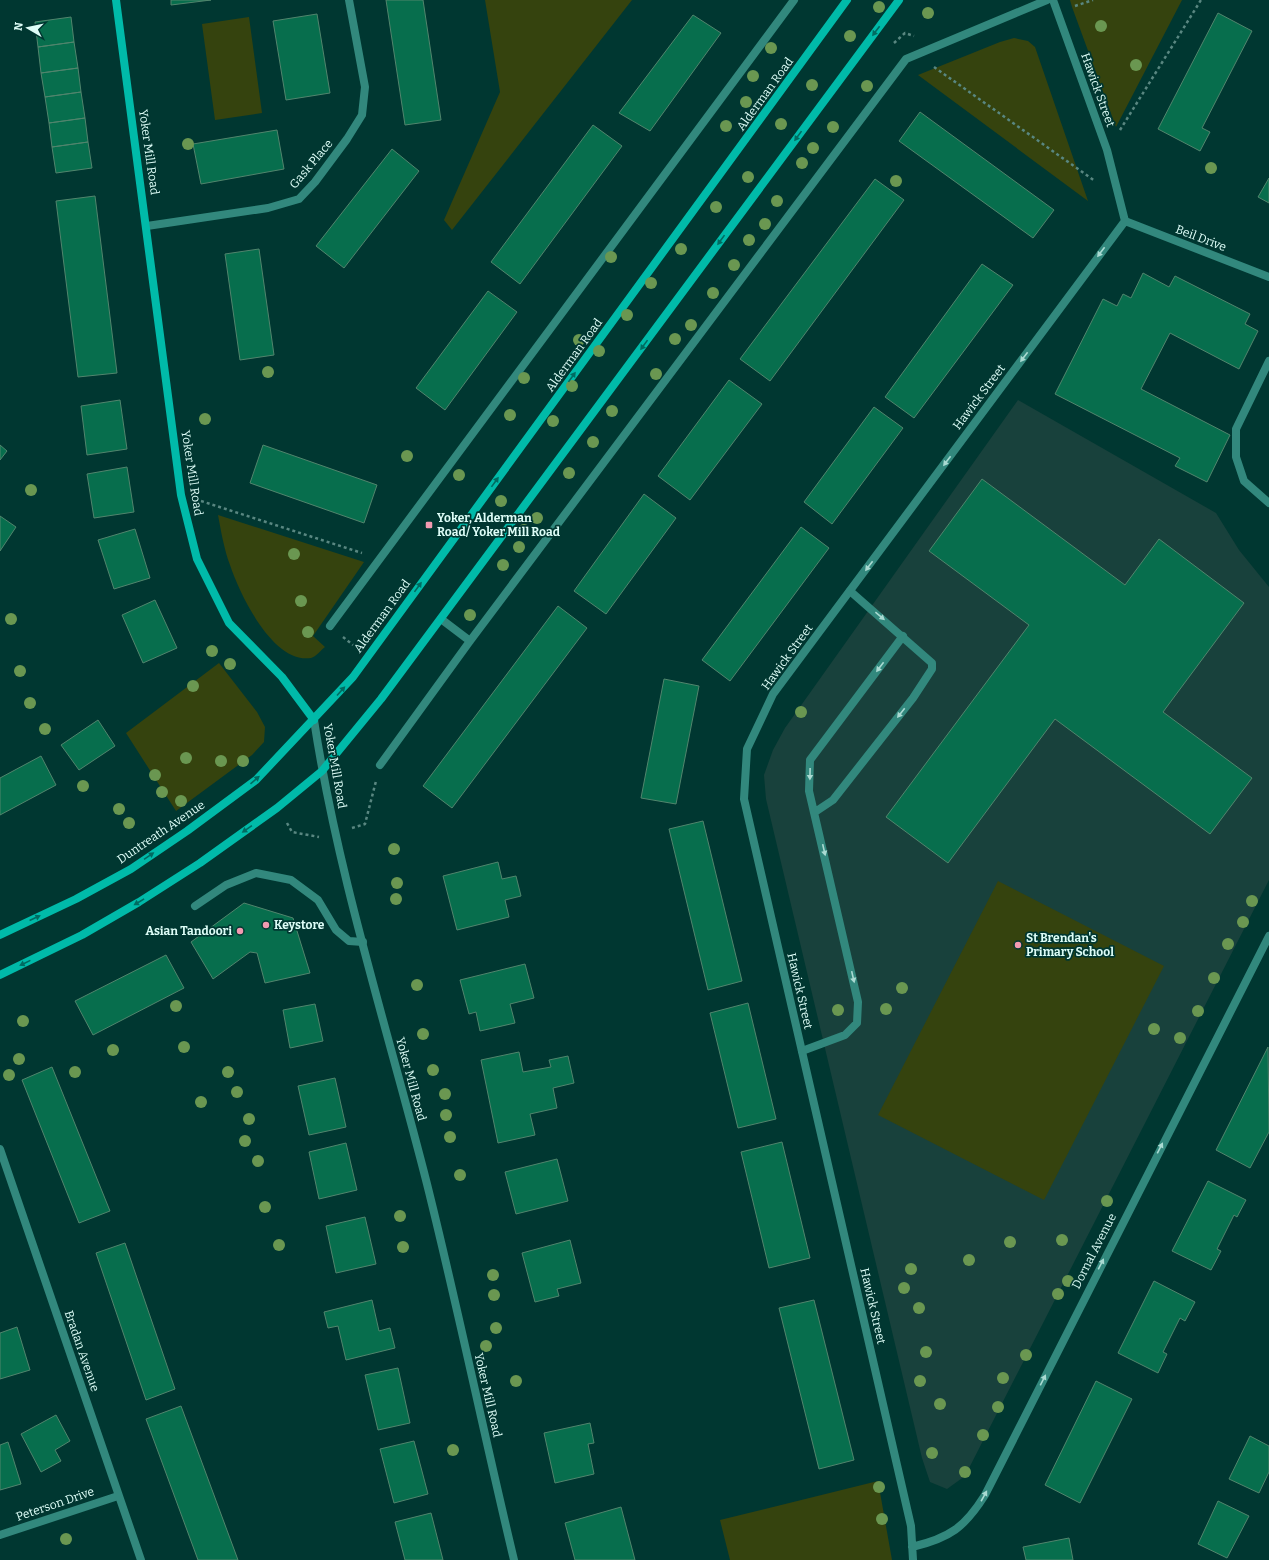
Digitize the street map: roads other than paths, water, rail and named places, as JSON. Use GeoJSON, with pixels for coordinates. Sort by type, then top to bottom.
{"type":"FeatureCollection","features":[{"type":"Feature","properties":{"kind":"street","name":"Yoker Mill Road"},"geometry":{"type":"LineString","coordinates":[[116,0],[182,495],[197,559],[229,623],[282,677],[314,720],[322,771],[336,833],[427,1185],[514,1560]]}},
{"type":"Feature","properties":{"kind":"street","name":"Gask Place"},"geometry":{"type":"LineString","coordinates":[[147,226],[268,208],[299,199],[315,182],[348,139],[362,115],[365,87],[350,0]]}},
{"type":"Feature","properties":{"kind":"street"},"geometry":{"type":"LineString","coordinates":[[330,626],[794,0]]}},
{"type":"Feature","properties":{"kind":"street","name":"Alderman Road"},"geometry":{"type":"LineString","coordinates":[[314,720],[353,677],[847,0]]}},
{"type":"Feature","properties":{"kind":"street"},"geometry":{"type":"LineString","coordinates":[[0,975],[82,935],[139,902],[200,863],[277,808],[322,771],[381,699],[441,619],[899,0]]}},
{"type":"Feature","properties":{"kind":"street"},"geometry":{"type":"LineString","coordinates":[[380,766],[470,641],[906,58],[1047,0]]}},
{"type":"Feature","properties":{"kind":"street","name":"Hawick Street"},"geometry":{"type":"LineString","coordinates":[[913,1560],[912,1526],[744,799],[747,749],[773,694],[1125,221],[1107,150],[1052,0]]}},
{"type":"Feature","properties":{"kind":"street","name":"Beil Drive"},"geometry":{"type":"LineString","coordinates":[[1125,221],[1269,277]]}},
{"type":"Feature","properties":{"kind":"street"},"geometry":{"type":"LineString","coordinates":[[1269,361],[1236,429],[1236,457],[1244,481],[1269,503]]}},
{"type":"Feature","properties":{"kind":"street"},"geometry":{"type":"LineString","coordinates":[[815,812],[833,800],[913,698],[932,668],[932,663],[850,591]]}},
{"type":"Feature","properties":{"kind":"street"},"geometry":{"type":"LineString","coordinates":[[441,619],[470,641]]}},
{"type":"Feature","properties":{"kind":"street"},"geometry":{"type":"LineString","coordinates":[[802,1051],[845,1035],[856,1023],[858,1002],[809,790],[810,760],[903,636]]}},
{"type":"Feature","properties":{"kind":"street","name":"Duntreath Avenue"},"geometry":{"type":"LineString","coordinates":[[0,935],[76,899],[117,876],[187,831],[256,780],[314,720]]}},
{"type":"Feature","properties":{"kind":"street"},"geometry":{"type":"LineString","coordinates":[[196,906],[226,885],[256,873],[291,880],[318,900],[336,930],[349,941],[363,942]]}},
{"type":"Feature","properties":{"kind":"street","name":"Dornal Avenue"},"geometry":{"type":"LineString","coordinates":[[912,1547],[948,1535],[961,1527],[975,1511],[985,1495],[1141,1185],[1269,936]]}},
{"type":"Feature","properties":{"kind":"street","name":"Bradan Avenue"},"geometry":{"type":"LineString","coordinates":[[0,1149],[141,1560]]}},
{"type":"Feature","properties":{"kind":"street","name":"Peterson Drive"},"geometry":{"type":"LineString","coordinates":[[0,1535],[118,1496]]}},
{"type":"Feature","properties":{"kind":"place","name":"Yoker, Alderman Road/ Yoker Mill Road"},"geometry":{"type":"Point","coordinates":[429,525]}},
{"type":"Feature","properties":{"kind":"place","name":"Keystore"},"geometry":{"type":"Point","coordinates":[266,925]}},
{"type":"Feature","properties":{"kind":"place","name":"Asian Tandoori"},"geometry":{"type":"Point","coordinates":[240,931]}},
{"type":"Feature","properties":{"kind":"place","name":"St Brendan's Primary School"},"geometry":{"type":"Point","coordinates":[1018,945]}}]}
